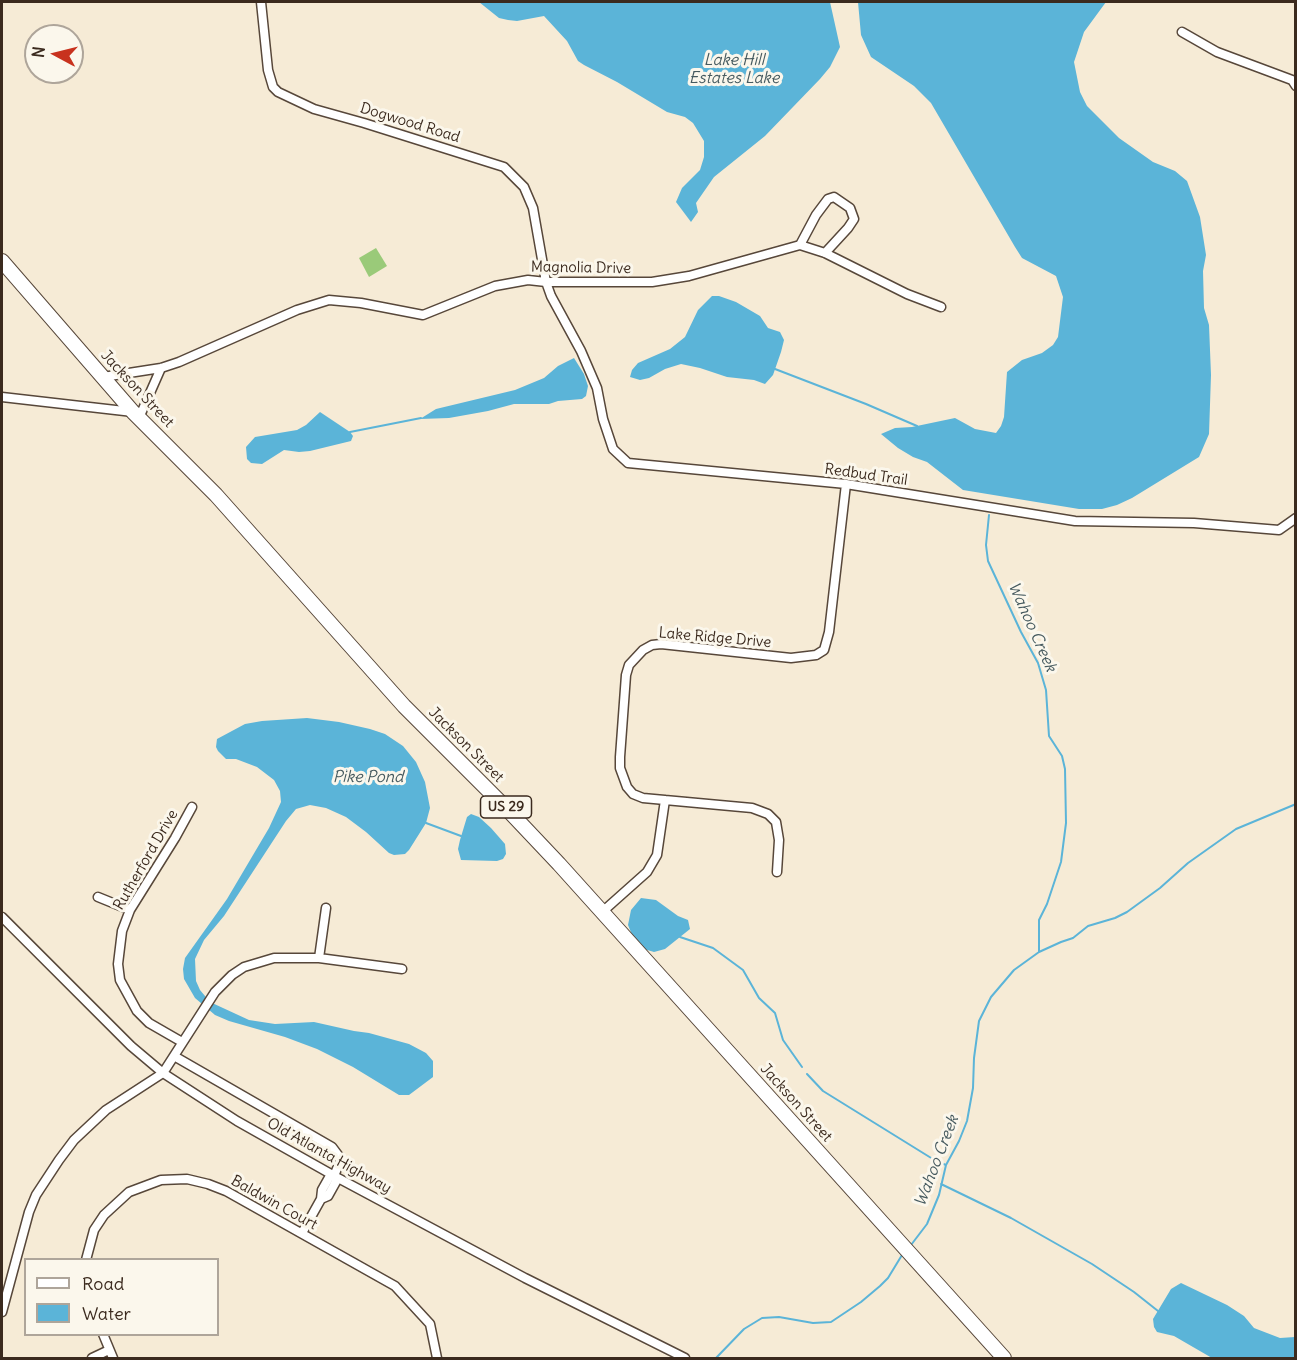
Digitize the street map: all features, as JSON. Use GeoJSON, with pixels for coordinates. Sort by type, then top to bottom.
{"type":"FeatureCollection","features":[{"type":"Feature","properties":{"kind":"main road","name":"Jackson Street"},"geometry":{"type":"LineString","coordinates":[[2,261],[136,415],[216,495],[404,706],[507,809],[1004,1359]]}},
{"type":"Feature","properties":{"kind":"street","name":"Dogwood Road"},"geometry":{"type":"LineString","coordinates":[[261,2],[268,70],[273,87],[290,99],[314,109],[504,167],[524,187],[533,208],[546,282]]}},
{"type":"Feature","properties":{"kind":"street"},"geometry":{"type":"LineString","coordinates":[[1182,32],[1217,52],[1294,80]]}},
{"type":"Feature","properties":{"kind":"street"},"geometry":{"type":"LineString","coordinates":[[825,253],[854,219],[850,208],[834,197],[828,199],[816,215],[800,245],[825,253],[907,294],[941,307]]}},
{"type":"Feature","properties":{"kind":"street","name":"Magnolia Drive"},"geometry":{"type":"LineString","coordinates":[[103,377],[161,368],[315,303],[329,300],[423,315],[495,286],[528,280],[652,282],[688,276],[800,245]]}},
{"type":"Feature","properties":{"kind":"street","name":"Redbud Trail"},"geometry":{"type":"LineString","coordinates":[[546,282],[597,388],[603,419],[613,449],[628,463],[846,484],[1075,521],[1194,523],[1279,530],[1296,518]]}},
{"type":"Feature","properties":{"kind":"street"},"geometry":{"type":"LineString","coordinates":[[2,397],[136,415],[161,368]]}},
{"type":"Feature","properties":{"kind":"street","name":"Lake Ridge Drive"},"geometry":{"type":"LineString","coordinates":[[777,872],[779,840],[776,822],[768,814],[752,808],[643,798],[633,794],[627,788],[622,778],[620,757],[626,675],[629,665],[651,645],[661,644],[791,658],[816,655],[824,650],[829,632],[846,484]]}},
{"type":"Feature","properties":{"kind":"street"},"geometry":{"type":"LineString","coordinates":[[601,913],[647,872],[657,855],[665,800]]}},
{"type":"Feature","properties":{"kind":"street","name":"Rutherford Drive"},"geometry":{"type":"LineString","coordinates":[[182,1042],[148,1023],[137,1011],[120,980],[118,946],[130,910],[192,807]]}},
{"type":"Feature","properties":{"kind":"street"},"geometry":{"type":"LineString","coordinates":[[98,897],[130,910]]}},
{"type":"Feature","properties":{"kind":"street"},"geometry":{"type":"LineString","coordinates":[[319,958],[326,908]]}},
{"type":"Feature","properties":{"kind":"street","name":"Old Atlanta Highway"},"geometry":{"type":"LineString","coordinates":[[2,917],[130,1046],[163,1073],[237,1121],[334,1176],[525,1278],[685,1359]]}},
{"type":"Feature","properties":{"kind":"street"},"geometry":{"type":"LineString","coordinates":[[2,1312],[29,1212],[36,1195],[58,1160],[74,1140],[106,1110],[154,1081],[163,1073],[215,992],[232,975],[244,967],[274,958],[319,958],[402,969]]}},
{"type":"Feature","properties":{"kind":"street"},"geometry":{"type":"LineString","coordinates":[[174,1056],[332,1147],[341,1159],[328,1196],[321,1199],[302,1233]]}},
{"type":"Feature","properties":{"kind":"street","name":"Baldwin Court"},"geometry":{"type":"LineString","coordinates":[[87,1258],[94,1230],[114,1204],[129,1192],[161,1180],[187,1179],[208,1184],[226,1191],[395,1286],[430,1324],[436,1359]]}},
{"type":"Feature","properties":{"kind":"street"},"geometry":{"type":"LineString","coordinates":[[103,1336],[113,1359]]}},
{"type":"Feature","properties":{"kind":"street"},"geometry":{"type":"LineString","coordinates":[[92,1359],[109,1350]]}},
{"type":"Feature","properties":{"kind":"green space"},"geometry":{"type":"Polygon","coordinates":[[[376,248],[387,266],[369,277],[359,258],[376,248]]]}},
{"type":"Feature","properties":{"kind":"water","name":"Lake Hill Estates Lake"},"geometry":{"type":"Polygon","coordinates":[[[479,2],[830,2],[840,47],[830,67],[820,79],[765,136],[714,177],[696,203],[698,212],[691,222],[676,202],[682,188],[700,170],[704,157],[704,141],[693,123],[685,117],[667,112],[578,61],[567,41],[544,16],[517,21],[508,20],[499,18],[479,2]]]}},
{"type":"Feature","properties":{"kind":"water"},"geometry":{"type":"Polygon","coordinates":[[[858,2],[1106,2],[1084,32],[1074,62],[1080,92],[1087,106],[1119,138],[1153,162],[1175,171],[1187,181],[1200,217],[1206,255],[1203,271],[1204,308],[1209,325],[1211,375],[1209,434],[1199,457],[1117,505],[1102,509],[1079,509],[963,490],[927,462],[898,448],[881,434],[895,428],[912,427],[955,418],[975,429],[996,433],[1004,417],[1007,372],[1022,360],[1042,353],[1053,345],[1058,337],[1063,297],[1056,276],[1022,258],[931,103],[914,86],[871,57],[861,35],[858,2]]]}},
{"type":"Feature","properties":{"kind":"water"},"geometry":{"type":"Polygon","coordinates":[[[712,296],[736,302],[760,316],[768,328],[780,332],[784,340],[781,352],[773,375],[765,384],[754,380],[727,377],[681,364],[665,369],[649,378],[640,380],[630,377],[638,363],[670,349],[685,337],[698,310],[712,296]]]}},
{"type":"Feature","properties":{"kind":"water"},"geometry":{"type":"Polygon","coordinates":[[[574,358],[588,386],[586,396],[582,399],[549,404],[514,404],[449,418],[420,419],[436,409],[515,390],[544,378],[558,366],[574,358]]]}},
{"type":"Feature","properties":{"kind":"water"},"geometry":{"type":"Polygon","coordinates":[[[320,412],[350,432],[353,436],[351,441],[310,451],[284,450],[262,464],[251,463],[247,459],[246,447],[255,437],[297,430],[320,412]]]}},
{"type":"Feature","properties":{"kind":"water","name":"Pike Pond"},"geometry":{"type":"Polygon","coordinates":[[[307,718],[370,729],[385,734],[403,746],[416,762],[425,782],[430,808],[426,823],[405,854],[394,855],[346,817],[326,808],[310,805],[296,809],[224,916],[204,940],[195,959],[196,981],[210,1002],[249,1020],[275,1024],[314,1022],[409,1044],[426,1053],[433,1061],[433,1077],[409,1095],[399,1095],[353,1067],[317,1049],[215,1015],[195,998],[184,979],[185,958],[227,899],[269,828],[281,802],[280,791],[274,780],[257,767],[236,759],[226,759],[216,747],[217,739],[245,724],[307,718]]]}},
{"type":"Feature","properties":{"kind":"water"},"geometry":{"type":"Polygon","coordinates":[[[471,814],[479,817],[505,844],[506,854],[503,859],[497,861],[461,860],[458,849],[467,817],[471,814]]]}},
{"type":"Feature","properties":{"kind":"water"},"geometry":{"type":"Polygon","coordinates":[[[641,898],[656,900],[678,916],[688,920],[690,929],[665,949],[654,952],[644,949],[635,942],[628,925],[631,910],[641,898]]]}},
{"type":"Feature","properties":{"kind":"water"},"geometry":{"type":"Polygon","coordinates":[[[1181,1283],[1227,1305],[1244,1316],[1254,1328],[1280,1338],[1295,1337],[1295,1358],[1212,1358],[1174,1336],[1157,1332],[1153,1319],[1171,1289],[1181,1283]]]}},
{"type":"Feature","properties":{"kind":"waterway"},"geometry":{"type":"LineString","coordinates":[[775,369],[917,426]]}},
{"type":"Feature","properties":{"kind":"waterway"},"geometry":{"type":"LineString","coordinates":[[350,432],[421,418]]}},
{"type":"Feature","properties":{"kind":"waterway","name":"Wahoo Creek"},"geometry":{"type":"LineString","coordinates":[[989,515],[986,545],[988,561],[1038,663],[1046,690],[1049,736],[1062,756],[1065,769],[1066,823],[1061,862],[1047,904],[1039,920],[1039,952]]}},
{"type":"Feature","properties":{"kind":"waterway","name":"Wahoo Creek"},"geometry":{"type":"LineString","coordinates":[[911,1245],[927,1224],[939,1195],[946,1165],[967,1121],[973,1088],[979,1021],[991,997],[1014,970],[1039,952],[1073,938],[1088,926],[1127,912],[1160,888],[1188,863],[1236,829],[1296,804]]}},
{"type":"Feature","properties":{"kind":"waterway"},"geometry":{"type":"LineString","coordinates":[[426,823],[461,836]]}},
{"type":"Feature","properties":{"kind":"waterway"},"geometry":{"type":"LineString","coordinates":[[680,937],[713,948],[743,970],[759,998],[775,1013],[783,1040],[802,1067]]}},
{"type":"Feature","properties":{"kind":"waterway"},"geometry":{"type":"LineString","coordinates":[[807,1074],[823,1091],[946,1165]]}},
{"type":"Feature","properties":{"kind":"waterway"},"geometry":{"type":"LineString","coordinates":[[941,1184],[1011,1218],[1092,1264],[1158,1311]]}},
{"type":"Feature","properties":{"kind":"waterway","name":"Wahoo Creek"},"geometry":{"type":"LineString","coordinates":[[716,1358],[744,1329],[762,1318],[779,1317],[813,1323],[831,1322],[880,1286],[888,1278],[902,1255]]}}]}
